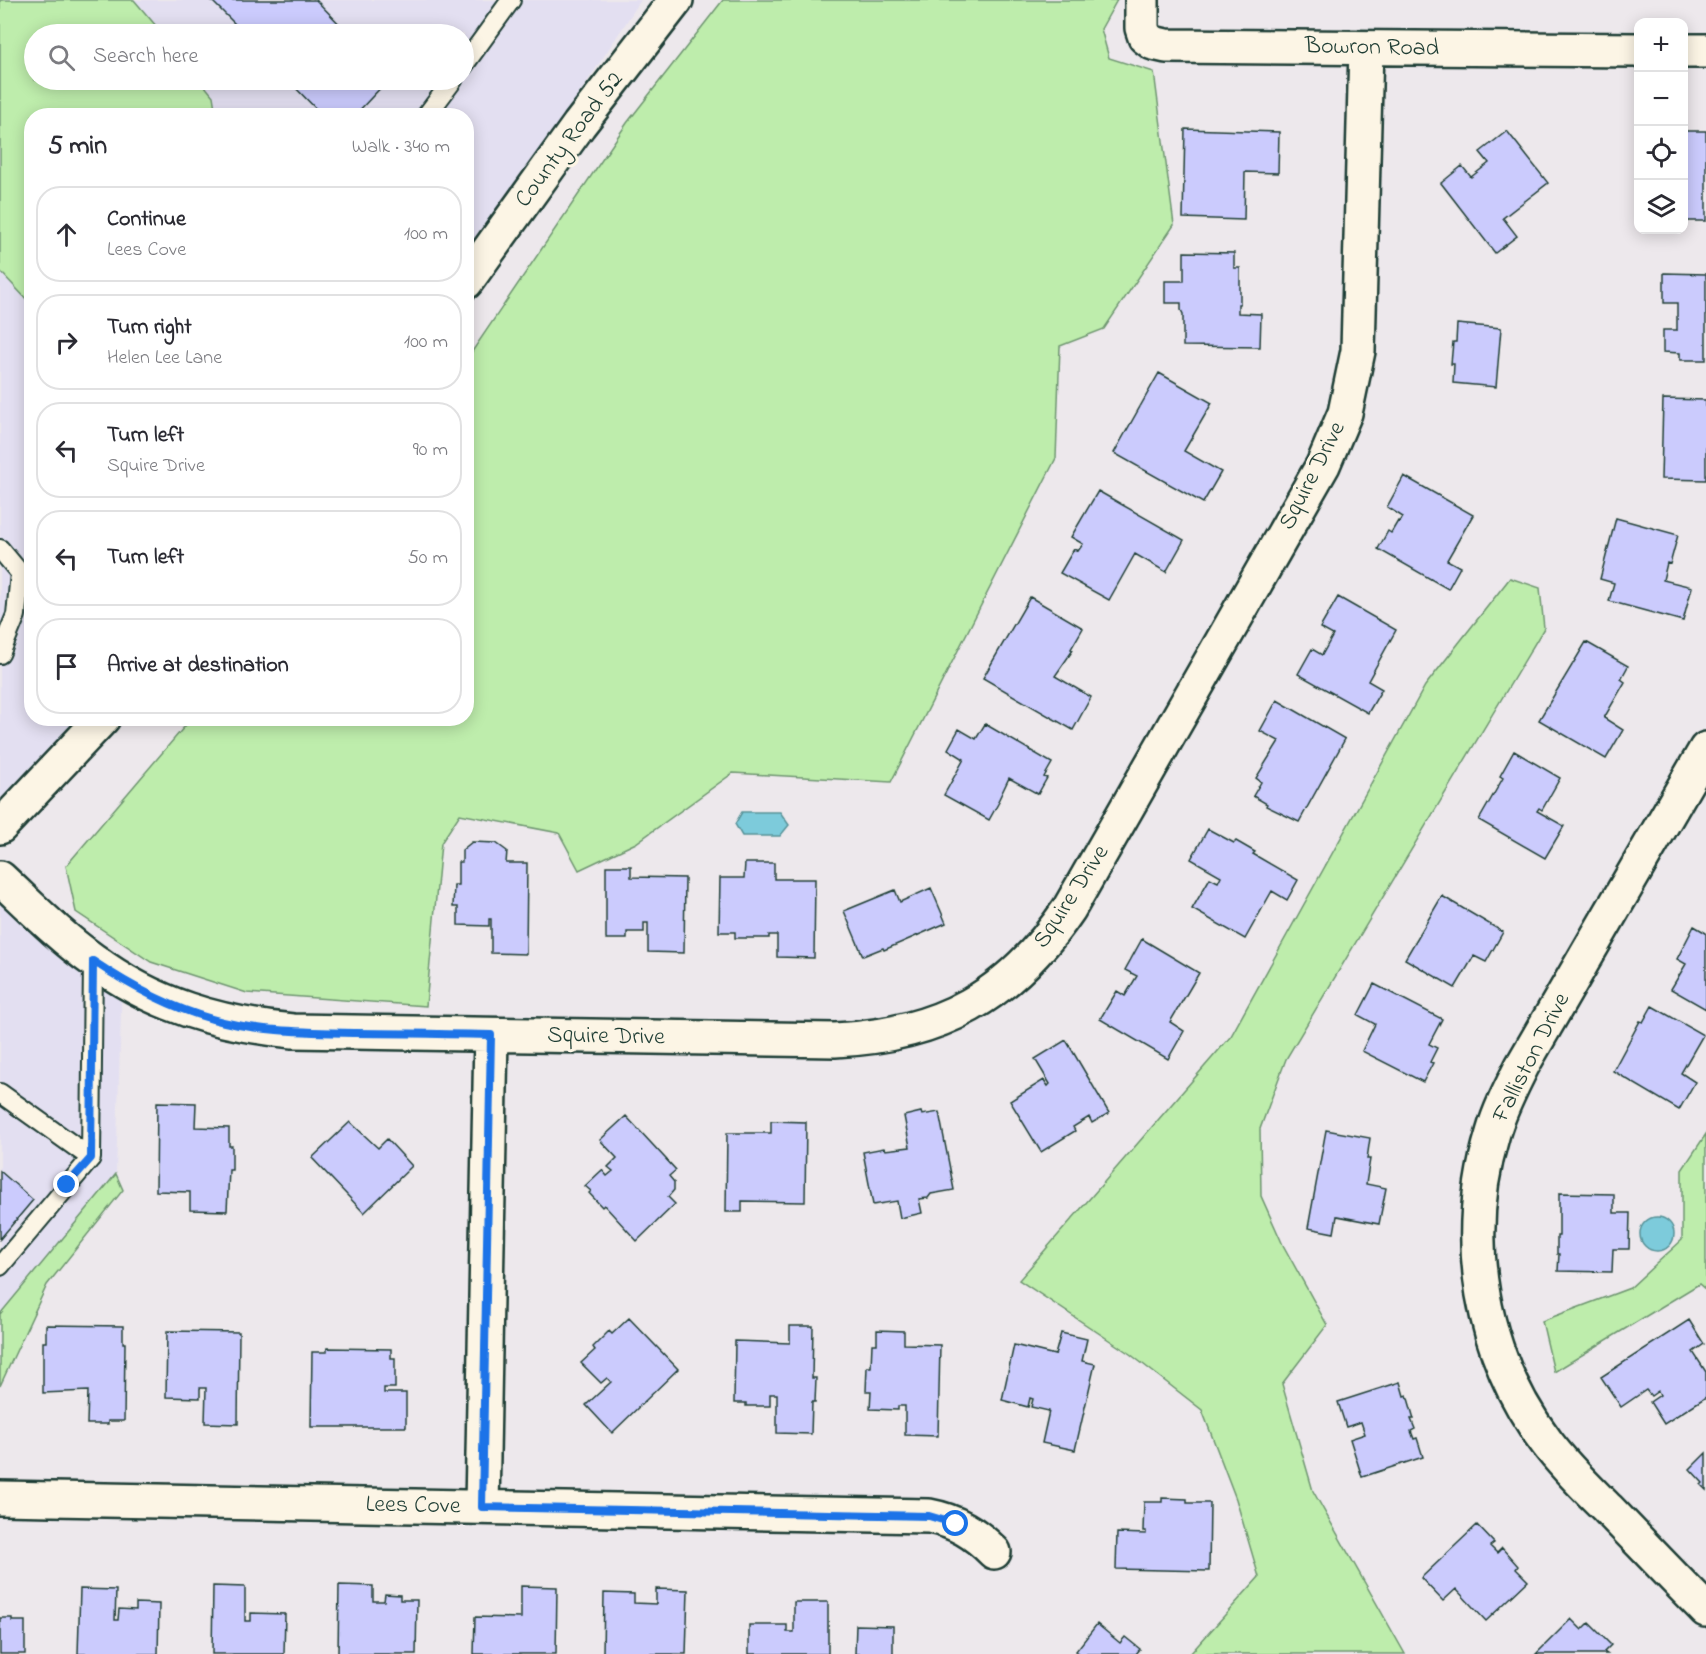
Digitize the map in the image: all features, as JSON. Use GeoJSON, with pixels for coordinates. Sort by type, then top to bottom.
{"type":"FeatureCollection","features":[{"type":"Feature","properties":{"kind":"street","name":"County Road 52"},"geometry":{"type":"LineString","coordinates":[[474,271],[579,125],[676,0]]}},
{"type":"Feature","properties":{"kind":"street","name":"Bowron Road"},"geometry":{"type":"LineString","coordinates":[[1142,0],[1142,28],[1145,37],[1153,43],[1166,46],[1634,50]]}},
{"type":"Feature","properties":{"kind":"street","name":"Squire Drive"},"geometry":{"type":"LineString","coordinates":[[0,878],[93,961],[122,980],[173,1005],[212,1019],[252,1027],[293,1031],[491,1035],[870,1039],[905,1032],[939,1021],[970,1006],[1017,972],[1049,938],[1069,909],[1323,465],[1345,413],[1358,351],[1366,48]]}},
{"type":"Feature","properties":{"kind":"street"},"geometry":{"type":"LineString","coordinates":[[1688,51],[1706,51]]}},
{"type":"Feature","properties":{"kind":"street"},"geometry":{"type":"LineString","coordinates":[[0,826],[95,726]]}},
{"type":"Feature","properties":{"kind":"street","name":"Falliston Drive"},"geometry":{"type":"LineString","coordinates":[[1706,749],[1522,1066],[1506,1098],[1485,1166],[1479,1201],[1477,1236],[1479,1272],[1485,1309],[1495,1344],[1526,1412],[1547,1443],[1571,1471],[1706,1610]]}},
{"type":"Feature","properties":{"kind":"street"},"geometry":{"type":"LineString","coordinates":[[482,1507],[491,1035]]}},
{"type":"Feature","properties":{"kind":"street","name":"Lees Cove"},"geometry":{"type":"LineString","coordinates":[[0,1498],[929,1516],[943,1519],[970,1532],[994,1552]]}},
{"type":"Feature","properties":{"kind":"lane"},"geometry":{"type":"LineString","coordinates":[[474,51],[511,0]]}},
{"type":"Feature","properties":{"kind":"lane"},"geometry":{"type":"LineString","coordinates":[[432,108],[446,90]]}},
{"type":"Feature","properties":{"kind":"lane"},"geometry":{"type":"LineString","coordinates":[[0,549],[20,573],[16,615],[0,654]]}},
{"type":"Feature","properties":{"kind":"lane"},"geometry":{"type":"LineString","coordinates":[[0,1266],[91,1158],[93,961]]}},
{"type":"Feature","properties":{"kind":"lane"},"geometry":{"type":"LineString","coordinates":[[0,1093],[91,1158]]}},
{"type":"Feature","properties":{"kind":"shaded area"},"geometry":{"type":"Polygon","coordinates":[[[0,0],[641,0],[474,253],[474,108],[24,108],[24,726],[95,726],[0,828],[0,0]]]}},
{"type":"Feature","properties":{"kind":"shaded area"},"geometry":{"type":"Polygon","coordinates":[[[0,876],[122,980],[116,1174],[0,1314],[0,876]]]}},
{"type":"Feature","properties":{"kind":"green space"},"geometry":{"type":"Polygon","coordinates":[[[0,0],[134,0],[154,24],[24,24],[24,90],[208,90],[213,96],[215,108],[24,108],[24,297],[0,271],[0,0]]]}},
{"type":"Feature","properties":{"kind":"green space"},"geometry":{"type":"Polygon","coordinates":[[[723,0],[1117,0],[1101,29],[1109,58],[1154,72],[1174,225],[1104,329],[1060,346],[1056,458],[891,782],[733,773],[636,843],[579,870],[559,833],[460,814],[441,843],[426,1006],[247,993],[151,962],[76,912],[66,866],[185,726],[474,726],[474,349],[627,123],[723,0]]]}},
{"type":"Feature","properties":{"kind":"green space"},"geometry":{"type":"Polygon","coordinates":[[[1510,578],[1540,588],[1544,628],[1286,1059],[1260,1129],[1261,1196],[1283,1245],[1327,1325],[1282,1384],[1313,1491],[1405,1654],[1190,1654],[1259,1577],[1236,1499],[1202,1410],[1130,1354],[1019,1280],[1231,1036],[1425,686],[1510,578]]]}},
{"type":"Feature","properties":{"kind":"green space"},"geometry":{"type":"Polygon","coordinates":[[[1706,1134],[1706,1290],[1699,1284],[1554,1372],[1542,1321],[1630,1288],[1682,1240],[1682,1170],[1706,1134]]]}},
{"type":"Feature","properties":{"kind":"green space"},"geometry":{"type":"Polygon","coordinates":[[[116,1174],[123,1190],[47,1285],[0,1386],[0,1314],[116,1174]]]}},
{"type":"Feature","properties":{"kind":"water"},"geometry":{"type":"Polygon","coordinates":[[[742,812],[780,812],[789,825],[780,836],[742,836],[735,824],[742,812]]]}},
{"type":"Feature","properties":{"kind":"water"},"geometry":{"type":"Polygon","coordinates":[[[1657,1217],[1669,1222],[1674,1234],[1669,1246],[1657,1251],[1645,1246],[1640,1234],[1645,1222],[1657,1217]]]}},
{"type":"Feature","properties":{"kind":"building"},"geometry":{"type":"Polygon","coordinates":[[[211,0],[316,0],[339,24],[235,24],[211,0]]]}},
{"type":"Feature","properties":{"kind":"building"},"geometry":{"type":"Polygon","coordinates":[[[298,90],[379,90],[362,108],[315,108],[298,90]]]}},
{"type":"Feature","properties":{"kind":"building"},"geometry":{"type":"Polygon","coordinates":[[[1185,129],[1279,132],[1278,173],[1245,172],[1244,220],[1183,218],[1185,129]]]}},
{"type":"Feature","properties":{"kind":"building"},"geometry":{"type":"Polygon","coordinates":[[[1507,131],[1548,183],[1503,218],[1517,236],[1495,253],[1441,183],[1462,166],[1471,177],[1489,163],[1480,152],[1507,131]]]}},
{"type":"Feature","properties":{"kind":"building"},"geometry":{"type":"Polygon","coordinates":[[[1688,131],[1706,131],[1706,221],[1688,221],[1688,131]]]}},
{"type":"Feature","properties":{"kind":"building"},"geometry":{"type":"Polygon","coordinates":[[[1184,252],[1234,253],[1234,268],[1240,268],[1238,313],[1261,314],[1260,347],[1183,346],[1181,303],[1165,303],[1165,281],[1184,281],[1184,252]]]}},
{"type":"Feature","properties":{"kind":"building"},"geometry":{"type":"Polygon","coordinates":[[[1664,273],[1706,274],[1706,360],[1680,360],[1680,353],[1663,352],[1663,330],[1677,330],[1677,303],[1664,303],[1664,273]]]}},
{"type":"Feature","properties":{"kind":"building"},"geometry":{"type":"Polygon","coordinates":[[[1457,324],[1501,328],[1496,387],[1453,383],[1454,364],[1451,364],[1457,324]]]}},
{"type":"Feature","properties":{"kind":"building"},"geometry":{"type":"Polygon","coordinates":[[[1159,373],[1212,403],[1184,451],[1221,472],[1203,503],[1114,453],[1159,373]]]}},
{"type":"Feature","properties":{"kind":"building"},"geometry":{"type":"Polygon","coordinates":[[[1663,399],[1706,400],[1706,480],[1661,479],[1663,399]]]}},
{"type":"Feature","properties":{"kind":"building"},"geometry":{"type":"Polygon","coordinates":[[[1404,476],[1473,515],[1447,560],[1460,567],[1448,589],[1378,549],[1388,531],[1391,533],[1403,517],[1387,507],[1404,476]]]}},
{"type":"Feature","properties":{"kind":"building"},"geometry":{"type":"Polygon","coordinates":[[[1098,491],[1184,540],[1166,572],[1135,554],[1109,600],[1060,573],[1074,549],[1078,551],[1083,544],[1071,537],[1098,491]]]}},
{"type":"Feature","properties":{"kind":"building"},"geometry":{"type":"Polygon","coordinates":[[[1616,518],[1678,535],[1663,580],[1692,587],[1683,621],[1609,601],[1614,583],[1600,579],[1616,518]]]}},
{"type":"Feature","properties":{"kind":"building"},"geometry":{"type":"Polygon","coordinates":[[[1030,597],[1083,628],[1071,649],[1073,650],[1055,676],[1091,697],[1073,730],[983,678],[1030,597]]]}},
{"type":"Feature","properties":{"kind":"building"},"geometry":{"type":"Polygon","coordinates":[[[1338,597],[1396,630],[1368,681],[1382,689],[1368,713],[1298,674],[1312,649],[1322,655],[1333,635],[1320,628],[1338,597]]]}},
{"type":"Feature","properties":{"kind":"building"},"geometry":{"type":"Polygon","coordinates":[[[1586,642],[1628,666],[1621,679],[1625,682],[1604,718],[1623,730],[1606,759],[1539,720],[1586,642]]]}},
{"type":"Feature","properties":{"kind":"building"},"geometry":{"type":"Polygon","coordinates":[[[1277,700],[1345,739],[1299,822],[1266,806],[1267,804],[1253,796],[1261,782],[1256,778],[1279,741],[1260,731],[1277,700]]]}},
{"type":"Feature","properties":{"kind":"building"},"geometry":{"type":"Polygon","coordinates":[[[985,724],[1052,763],[1038,794],[1009,778],[989,820],[944,795],[964,759],[948,749],[959,729],[976,739],[985,724]]]}},
{"type":"Feature","properties":{"kind":"building"},"geometry":{"type":"Polygon","coordinates":[[[1514,751],[1560,778],[1542,810],[1539,808],[1537,811],[1564,826],[1545,858],[1479,820],[1503,778],[1500,776],[1514,751]]]}},
{"type":"Feature","properties":{"kind":"building"},"geometry":{"type":"Polygon","coordinates":[[[1208,829],[1234,843],[1236,841],[1255,852],[1253,854],[1298,880],[1287,900],[1272,891],[1245,939],[1192,909],[1210,878],[1218,882],[1221,876],[1191,859],[1208,829]]]}},
{"type":"Feature","properties":{"kind":"building"},"geometry":{"type":"Polygon","coordinates":[[[472,842],[496,843],[507,851],[506,863],[527,863],[526,954],[491,953],[491,919],[489,919],[489,926],[458,925],[458,907],[453,907],[454,885],[458,885],[458,862],[462,862],[462,850],[472,842]]]}},
{"type":"Feature","properties":{"kind":"building"},"geometry":{"type":"Polygon","coordinates":[[[745,863],[774,863],[774,879],[815,879],[814,958],[777,957],[777,935],[769,935],[769,938],[735,938],[735,932],[719,932],[720,878],[744,878],[745,863]]]}},
{"type":"Feature","properties":{"kind":"building"},"geometry":{"type":"Polygon","coordinates":[[[606,866],[631,866],[631,877],[685,878],[684,953],[648,952],[648,923],[644,923],[644,932],[627,932],[627,939],[606,939],[606,866]]]}},
{"type":"Feature","properties":{"kind":"building"},"geometry":{"type":"Polygon","coordinates":[[[931,888],[946,923],[884,950],[883,948],[863,956],[844,911],[895,890],[900,902],[931,888]]]}},
{"type":"Feature","properties":{"kind":"building"},"geometry":{"type":"Polygon","coordinates":[[[1442,896],[1503,932],[1486,962],[1474,956],[1455,988],[1405,959],[1442,896]]]}},
{"type":"Feature","properties":{"kind":"building"},"geometry":{"type":"Polygon","coordinates":[[[1694,926],[1706,933],[1706,1009],[1671,989],[1686,964],[1677,959],[1694,926]]]}},
{"type":"Feature","properties":{"kind":"building"},"geometry":{"type":"Polygon","coordinates":[[[1142,939],[1199,973],[1170,1022],[1184,1031],[1168,1059],[1100,1019],[1117,991],[1125,996],[1137,976],[1125,970],[1142,939]]]}},
{"type":"Feature","properties":{"kind":"building"},"geometry":{"type":"Polygon","coordinates":[[[1374,984],[1442,1019],[1429,1044],[1437,1048],[1430,1062],[1433,1063],[1423,1082],[1362,1051],[1375,1024],[1358,1015],[1374,984]]]}},
{"type":"Feature","properties":{"kind":"building"},"geometry":{"type":"Polygon","coordinates":[[[1652,1006],[1703,1035],[1681,1073],[1695,1082],[1679,1110],[1613,1071],[1640,1021],[1643,1022],[1652,1006]]]}},
{"type":"Feature","properties":{"kind":"building"},"geometry":{"type":"Polygon","coordinates":[[[1066,1040],[1109,1113],[1092,1123],[1089,1117],[1073,1127],[1075,1131],[1041,1152],[1010,1101],[1044,1080],[1048,1086],[1050,1084],[1035,1059],[1066,1040]]]}},
{"type":"Feature","properties":{"kind":"building"},"geometry":{"type":"Polygon","coordinates":[[[157,1102],[196,1103],[195,1127],[229,1128],[232,1170],[229,1170],[227,1211],[190,1210],[190,1192],[156,1191],[157,1102]]]}},
{"type":"Feature","properties":{"kind":"building"},"geometry":{"type":"Polygon","coordinates":[[[921,1112],[922,1115],[939,1112],[954,1190],[931,1194],[928,1198],[919,1199],[922,1213],[900,1218],[897,1201],[873,1205],[863,1152],[910,1147],[904,1116],[921,1112]]]}},
{"type":"Feature","properties":{"kind":"building"},"geometry":{"type":"Polygon","coordinates":[[[626,1116],[676,1170],[669,1176],[674,1182],[674,1190],[668,1197],[675,1204],[637,1241],[604,1205],[602,1207],[585,1186],[602,1170],[607,1176],[613,1171],[608,1167],[617,1158],[600,1140],[626,1116]]]}},
{"type":"Feature","properties":{"kind":"building"},"geometry":{"type":"Polygon","coordinates":[[[771,1121],[806,1122],[805,1202],[742,1201],[742,1212],[726,1212],[727,1133],[771,1133],[771,1121]]]}},
{"type":"Feature","properties":{"kind":"building"},"geometry":{"type":"Polygon","coordinates":[[[350,1122],[378,1148],[387,1139],[412,1166],[364,1213],[312,1158],[350,1122]]]}},
{"type":"Feature","properties":{"kind":"building"},"geometry":{"type":"Polygon","coordinates":[[[1326,1130],[1370,1138],[1367,1159],[1370,1159],[1366,1184],[1386,1188],[1379,1224],[1337,1216],[1334,1233],[1308,1228],[1326,1130]]]}},
{"type":"Feature","properties":{"kind":"building"},"geometry":{"type":"Polygon","coordinates":[[[0,1171],[33,1200],[0,1239],[0,1171]]]}},
{"type":"Feature","properties":{"kind":"building"},"geometry":{"type":"Polygon","coordinates":[[[1559,1193],[1614,1194],[1614,1213],[1630,1213],[1629,1249],[1613,1249],[1612,1272],[1558,1271],[1559,1193]]]}},
{"type":"Feature","properties":{"kind":"building"},"geometry":{"type":"Polygon","coordinates":[[[629,1318],[678,1369],[612,1433],[586,1405],[611,1382],[607,1378],[601,1383],[581,1363],[595,1350],[593,1347],[609,1331],[612,1334],[629,1318]]]}},
{"type":"Feature","properties":{"kind":"building"},"geometry":{"type":"Polygon","coordinates":[[[1689,1320],[1704,1344],[1693,1352],[1706,1372],[1706,1397],[1664,1424],[1650,1402],[1660,1395],[1658,1391],[1651,1396],[1646,1390],[1621,1407],[1601,1377],[1689,1320]]]}},
{"type":"Feature","properties":{"kind":"building"},"geometry":{"type":"Polygon","coordinates":[[[46,1325],[123,1326],[123,1343],[125,1343],[124,1421],[87,1424],[88,1391],[43,1393],[43,1342],[46,1342],[46,1325]]]}},
{"type":"Feature","properties":{"kind":"building"},"geometry":{"type":"Polygon","coordinates":[[[790,1326],[813,1326],[812,1378],[816,1378],[815,1402],[812,1402],[811,1434],[777,1433],[777,1394],[770,1394],[770,1406],[746,1406],[746,1403],[734,1403],[735,1341],[790,1343],[790,1326]]]}},
{"type":"Feature","properties":{"kind":"building"},"geometry":{"type":"Polygon","coordinates":[[[877,1330],[904,1331],[904,1344],[940,1345],[938,1436],[905,1435],[905,1406],[898,1406],[898,1410],[870,1409],[871,1391],[866,1391],[867,1367],[871,1367],[872,1344],[877,1344],[877,1330]]]}},
{"type":"Feature","properties":{"kind":"building"},"geometry":{"type":"Polygon","coordinates":[[[167,1331],[239,1332],[238,1424],[205,1423],[206,1388],[200,1388],[200,1398],[166,1397],[167,1331]]]}},
{"type":"Feature","properties":{"kind":"building"},"geometry":{"type":"Polygon","coordinates":[[[1061,1333],[1087,1339],[1082,1361],[1095,1364],[1075,1450],[1042,1443],[1049,1411],[1031,1407],[1033,1399],[1030,1398],[1028,1407],[1002,1400],[1014,1345],[1055,1355],[1061,1333]]]}},
{"type":"Feature","properties":{"kind":"building"},"geometry":{"type":"Polygon","coordinates":[[[327,1348],[391,1349],[391,1358],[395,1358],[395,1388],[384,1388],[384,1393],[406,1393],[406,1427],[311,1427],[312,1352],[327,1352],[327,1348]]]}},
{"type":"Feature","properties":{"kind":"building"},"geometry":{"type":"Polygon","coordinates":[[[1400,1382],[1404,1396],[1407,1395],[1414,1419],[1411,1419],[1415,1429],[1411,1431],[1414,1439],[1417,1438],[1423,1457],[1362,1477],[1350,1439],[1365,1434],[1361,1422],[1346,1427],[1338,1402],[1400,1382]]]}},
{"type":"Feature","properties":{"kind":"building"},"geometry":{"type":"Polygon","coordinates":[[[1706,1453],[1706,1490],[1701,1485],[1703,1483],[1690,1469],[1706,1453]]]}},
{"type":"Feature","properties":{"kind":"building"},"geometry":{"type":"Polygon","coordinates":[[[1162,1498],[1187,1499],[1187,1503],[1210,1503],[1209,1571],[1116,1569],[1117,1533],[1146,1534],[1146,1531],[1143,1531],[1144,1502],[1162,1502],[1162,1498]]]}},
{"type":"Feature","properties":{"kind":"building"},"geometry":{"type":"Polygon","coordinates":[[[1477,1525],[1494,1543],[1490,1546],[1497,1553],[1502,1548],[1518,1566],[1516,1569],[1528,1581],[1486,1621],[1456,1589],[1443,1601],[1421,1578],[1477,1525]]]}},
{"type":"Feature","properties":{"kind":"building"},"geometry":{"type":"Polygon","coordinates":[[[339,1585],[373,1586],[373,1601],[384,1601],[385,1594],[400,1595],[400,1600],[417,1600],[416,1654],[338,1654],[339,1585]]]}},
{"type":"Feature","properties":{"kind":"building"},"geometry":{"type":"Polygon","coordinates":[[[213,1586],[245,1587],[245,1621],[251,1621],[251,1613],[285,1614],[284,1654],[212,1654],[213,1586]]]}},
{"type":"Feature","properties":{"kind":"building"},"geometry":{"type":"Polygon","coordinates":[[[521,1586],[557,1587],[556,1654],[474,1654],[475,1617],[521,1618],[521,1586]]]}},
{"type":"Feature","properties":{"kind":"building"},"geometry":{"type":"Polygon","coordinates":[[[80,1589],[116,1590],[115,1620],[118,1620],[119,1609],[136,1610],[136,1603],[159,1604],[158,1654],[78,1654],[80,1589]]]}},
{"type":"Feature","properties":{"kind":"building"},"geometry":{"type":"Polygon","coordinates":[[[656,1589],[688,1590],[686,1654],[603,1654],[604,1593],[634,1594],[634,1603],[656,1604],[656,1589]]]}},
{"type":"Feature","properties":{"kind":"building"},"geometry":{"type":"Polygon","coordinates":[[[794,1602],[828,1602],[828,1654],[749,1654],[749,1625],[787,1625],[787,1632],[794,1632],[794,1602]]]}},
{"type":"Feature","properties":{"kind":"building"},"geometry":{"type":"Polygon","coordinates":[[[0,1618],[25,1621],[25,1654],[0,1654],[0,1618]]]}},
{"type":"Feature","properties":{"kind":"building"},"geometry":{"type":"Polygon","coordinates":[[[1571,1619],[1582,1630],[1589,1623],[1611,1645],[1604,1652],[1607,1654],[1536,1654],[1571,1619]]]}},
{"type":"Feature","properties":{"kind":"building"},"geometry":{"type":"Polygon","coordinates":[[[1097,1624],[1120,1643],[1125,1637],[1140,1649],[1136,1654],[1080,1654],[1076,1651],[1097,1624]]]}},
{"type":"Feature","properties":{"kind":"building"},"geometry":{"type":"Polygon","coordinates":[[[856,1625],[893,1626],[893,1654],[855,1654],[856,1625]]]}},
{"type":"Feature","properties":{"kind":"route"},"geometry":{"type":"LineString","coordinates":[[67,1185],[91,1158],[93,961],[147,994],[173,1005],[212,1019],[252,1027],[293,1031],[491,1035],[482,1507],[929,1516],[956,1524]]}}]}
